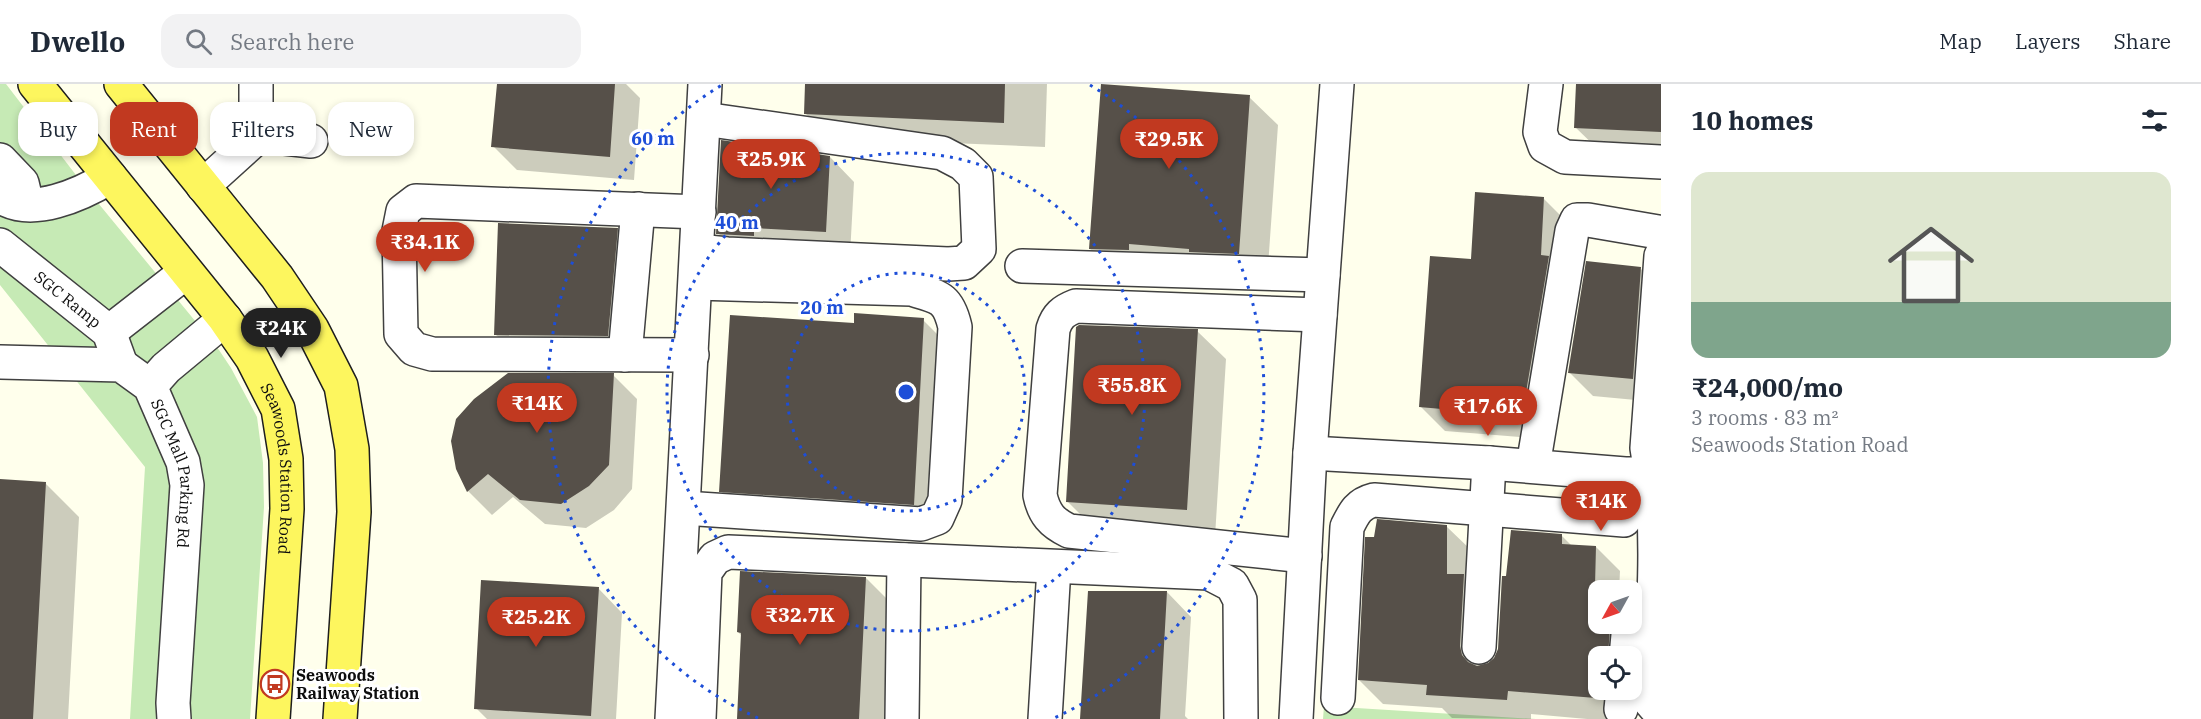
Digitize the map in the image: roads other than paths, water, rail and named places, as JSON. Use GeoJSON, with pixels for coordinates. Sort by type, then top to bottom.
{"type":"FeatureCollection","features":[{"type":"Feature","properties":{"kind":"main road","name":"Seawoods Station Road"},"geometry":{"type":"LineString","coordinates":[[35,84],[225,319],[252,358],[278,409],[286,459],[286,509],[273,719]]}},
{"type":"Feature","properties":{"kind":"main road"},"geometry":{"type":"LineString","coordinates":[[121,84],[282,286],[312,329],[341,386],[352,449],[354,512],[340,719]]}},
{"type":"Feature","properties":{"kind":"street"},"geometry":{"type":"LineString","coordinates":[[256,84],[256,102]]}},
{"type":"Feature","properties":{"kind":"street"},"geometry":{"type":"LineString","coordinates":[[672,719],[705,84]]}},
{"type":"Feature","properties":{"kind":"street"},"geometry":{"type":"LineString","coordinates":[[1296,719],[1310,453],[1336,84]]}},
{"type":"Feature","properties":{"kind":"street"},"geometry":{"type":"LineString","coordinates":[[1546,84],[1540,132],[1545,146],[1564,157],[1661,162]]}},
{"type":"Feature","properties":{"kind":"street"},"geometry":{"type":"LineString","coordinates":[[697,267],[727,255],[964,263],[979,249],[976,177],[963,164],[942,153],[704,118]]}},
{"type":"Feature","properties":{"kind":"street"},"geometry":{"type":"LineString","coordinates":[[203,186],[236,156]]}},
{"type":"Feature","properties":{"kind":"street"},"geometry":{"type":"LineString","coordinates":[[0,160],[22,183],[14,200],[61,201],[91,189],[110,177]]}},
{"type":"Feature","properties":{"kind":"street"},"geometry":{"type":"LineString","coordinates":[[692,355],[432,354],[414,349],[401,334],[399,231],[404,211],[416,201],[699,212]]}},
{"type":"Feature","properties":{"kind":"street"},"geometry":{"type":"LineString","coordinates":[[625,355],[638,209]]}},
{"type":"Feature","properties":{"kind":"street"},"geometry":{"type":"LineString","coordinates":[[1533,466],[1572,231],[1576,220],[1658,232],[1661,239]]}},
{"type":"Feature","properties":{"kind":"street","name":"SGC Ramp"},"geometry":{"type":"LineString","coordinates":[[0,245],[109,332],[121,365]]}},
{"type":"Feature","properties":{"kind":"street"},"geometry":{"type":"LineString","coordinates":[[1661,256],[1646,473],[1659,550],[1649,700],[1661,714]]}},
{"type":"Feature","properties":{"kind":"street"},"geometry":{"type":"LineString","coordinates":[[1022,266],[1323,275]]}},
{"type":"Feature","properties":{"kind":"street"},"geometry":{"type":"LineString","coordinates":[[684,508],[921,524],[937,518],[945,500],[955,327],[951,311],[940,298],[911,289],[697,267]]}},
{"type":"Feature","properties":{"kind":"street"},"geometry":{"type":"LineString","coordinates":[[109,332],[186,272]]}},
{"type":"Feature","properties":{"kind":"street"},"geometry":{"type":"LineString","coordinates":[[1305,556],[1069,531],[1053,524],[1042,508],[1040,495],[1053,329],[1056,318],[1067,310],[1076,306],[1320,315]]}},
{"type":"Feature","properties":{"kind":"street"},"geometry":{"type":"LineString","coordinates":[[150,386],[166,368],[225,319]]}},
{"type":"Feature","properties":{"kind":"street"},"geometry":{"type":"LineString","coordinates":[[0,362],[121,365]]}},
{"type":"Feature","properties":{"kind":"street","name":"SGC Mall Parking Rd"},"geometry":{"type":"LineString","coordinates":[[121,365],[150,386],[183,462],[187,485],[173,703],[174,719]]}},
{"type":"Feature","properties":{"kind":"street"},"geometry":{"type":"LineString","coordinates":[[1310,453],[1646,473]]}},
{"type":"Feature","properties":{"kind":"street"},"geometry":{"type":"LineString","coordinates":[[1479,647],[1489,463]]}},
{"type":"Feature","properties":{"kind":"street"},"geometry":{"type":"LineString","coordinates":[[1624,520],[1646,473]]}},
{"type":"Feature","properties":{"kind":"street"},"geometry":{"type":"LineString","coordinates":[[1338,698],[1347,527],[1355,510],[1365,502],[1374,500],[1624,520]]}},
{"type":"Feature","properties":{"kind":"street"},"geometry":{"type":"LineString","coordinates":[[1624,520],[1636,539],[1632,580]]}},
{"type":"Feature","properties":{"kind":"street"},"geometry":{"type":"LineString","coordinates":[[699,719],[705,572],[715,558],[728,552],[1209,573],[1232,585],[1240,600],[1241,719]]}},
{"type":"Feature","properties":{"kind":"street"},"geometry":{"type":"LineString","coordinates":[[902,719],[904,560]]}},
{"type":"Feature","properties":{"kind":"street"},"geometry":{"type":"LineString","coordinates":[[1045,719],[1054,567]]}},
{"type":"Feature","properties":{"kind":"place","name":"Seawoods Railway Station"},"geometry":{"type":"Point","coordinates":[275,684]}}]}
